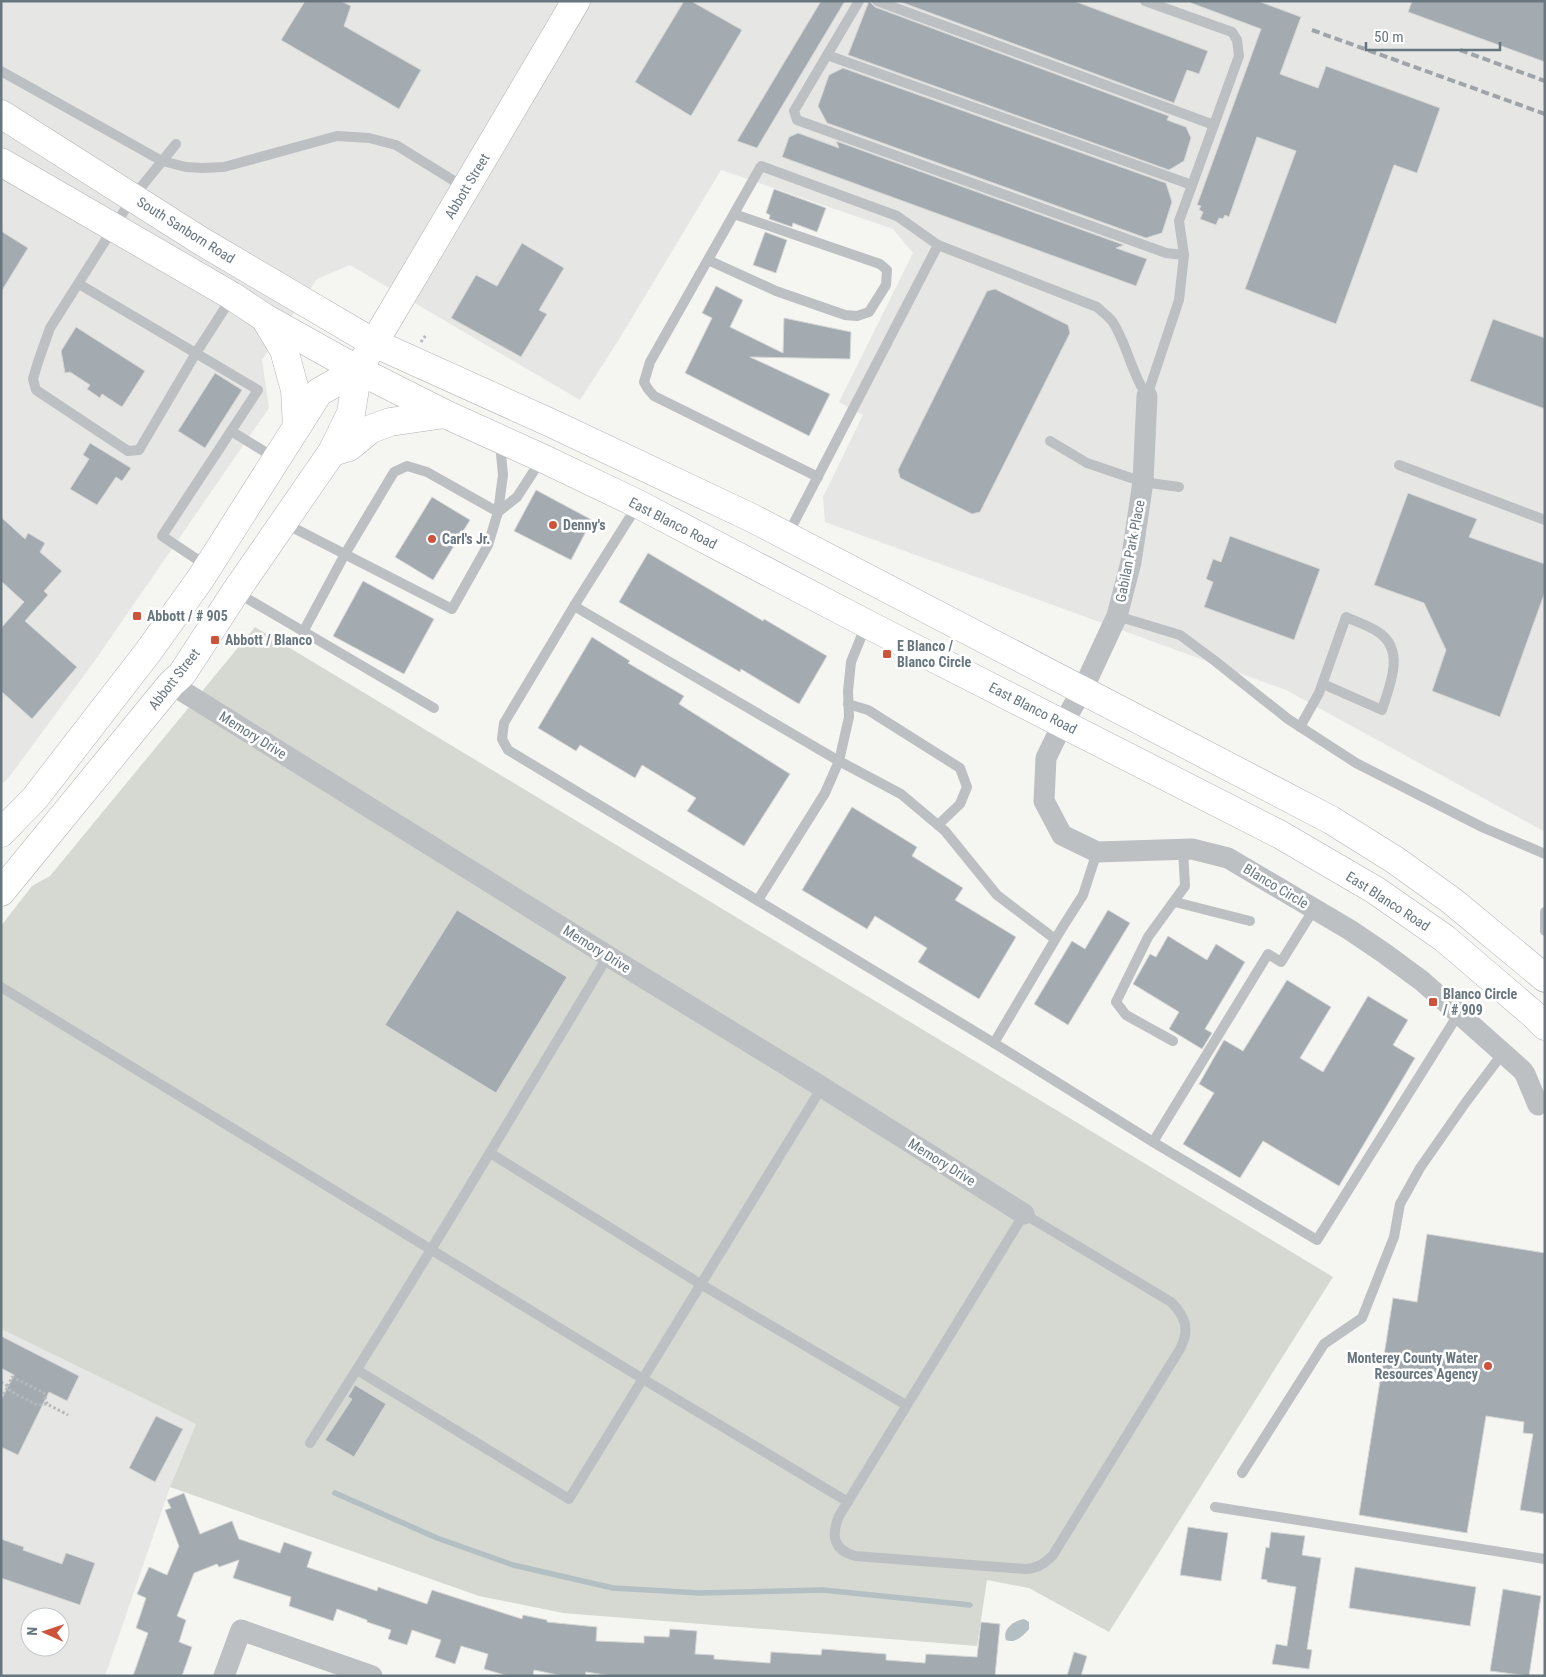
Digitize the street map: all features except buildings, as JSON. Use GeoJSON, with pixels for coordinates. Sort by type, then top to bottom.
{"type":"FeatureCollection","features":[{"type":"Feature","properties":{"kind":"main road","name":"Abbott Street"},"geometry":{"type":"LineString","coordinates":[[1,892],[171,684],[182,674],[236,591],[332,452],[351,413],[358,370],[576,1]]}},
{"type":"Feature","properties":{"kind":"main road","name":"South Sanborn Road"},"geometry":{"type":"LineString","coordinates":[[1,114],[201,241],[374,343]]}},
{"type":"Feature","properties":{"kind":"main road"},"geometry":{"type":"LineString","coordinates":[[1,162],[232,296],[265,318],[358,370]]}},
{"type":"Feature","properties":{"kind":"main road"},"geometry":{"type":"LineString","coordinates":[[265,318],[284,350],[295,390],[297,427]]}},
{"type":"Feature","properties":{"kind":"main road"},"geometry":{"type":"LineString","coordinates":[[374,343],[551,423],[752,518],[1339,825],[1395,860],[1452,900],[1545,978]]}},
{"type":"Feature","properties":{"kind":"main road","name":"Abbott Street"},"geometry":{"type":"LineString","coordinates":[[1,834],[35,798],[148,652],[208,566],[319,392],[358,370]]}},
{"type":"Feature","properties":{"kind":"main road","name":"East Blanco Road"},"geometry":{"type":"LineString","coordinates":[[358,370],[445,414],[638,504],[867,624],[1279,834],[1375,890],[1444,938],[1545,1026]]}},
{"type":"Feature","properties":{"kind":"main road"},"geometry":{"type":"LineString","coordinates":[[332,452],[349,447],[371,428],[390,422],[445,414]]}},
{"type":"Feature","properties":{"kind":"street","name":"Gabilan Park Place"},"geometry":{"type":"LineString","coordinates":[[1063,723],[1082,691],[1117,616],[1131,562],[1143,482],[1147,396]]}},
{"type":"Feature","properties":{"kind":"street","name":"Memory Drive"},"geometry":{"type":"LineString","coordinates":[[171,684],[1024,1214]]}},
{"type":"Feature","properties":{"kind":"street","name":"Blanco Circle"},"geometry":{"type":"LineString","coordinates":[[1063,723],[1046,758],[1044,801],[1062,835],[1097,852],[1192,849],[1228,858],[1384,953],[1422,981],[1525,1074],[1541,1105]]}},
{"type":"Feature","properties":{"kind":"street"},"geometry":{"type":"LineString","coordinates":[[224,1676],[240,1630],[372,1676]]}},
{"type":"Feature","properties":{"kind":"lane"},"geometry":{"type":"LineString","coordinates":[[859,1],[794,111],[798,120],[1166,253],[1184,255]]}},
{"type":"Feature","properties":{"kind":"lane"},"geometry":{"type":"LineString","coordinates":[[877,1],[1214,125]]}},
{"type":"Feature","properties":{"kind":"lane"},"geometry":{"type":"LineString","coordinates":[[1145,1],[1232,32],[1237,40],[1239,56],[1179,221],[1184,255],[1179,300],[1147,396]]}},
{"type":"Feature","properties":{"kind":"lane"},"geometry":{"type":"LineString","coordinates":[[827,55],[1192,185]]}},
{"type":"Feature","properties":{"kind":"lane"},"geometry":{"type":"LineString","coordinates":[[1,71],[162,161],[194,168],[224,167],[337,136],[369,138],[396,145],[466,187]]}},
{"type":"Feature","properties":{"kind":"lane"},"geometry":{"type":"LineString","coordinates":[[176,144],[133,197],[50,328],[34,379],[36,390],[128,451],[139,450],[232,296]]}},
{"type":"Feature","properties":{"kind":"lane"},"geometry":{"type":"LineString","coordinates":[[818,477],[654,396],[644,382],[650,362],[761,166],[897,216],[938,245],[1097,307],[1111,320],[1117,330],[1139,384],[1147,396]]}},
{"type":"Feature","properties":{"kind":"lane"},"geometry":{"type":"LineString","coordinates":[[708,260],[776,291],[845,315],[857,316],[869,312],[886,285],[888,270],[880,264],[734,214]]}},
{"type":"Feature","properties":{"kind":"lane"},"geometry":{"type":"LineString","coordinates":[[786,537],[938,245]]}},
{"type":"Feature","properties":{"kind":"lane"},"geometry":{"type":"LineString","coordinates":[[79,284],[258,390],[162,536],[208,566]]}},
{"type":"Feature","properties":{"kind":"lane"},"geometry":{"type":"LineString","coordinates":[[231,431],[278,459]]}},
{"type":"Feature","properties":{"kind":"lane"},"geometry":{"type":"LineString","coordinates":[[284,523],[452,609],[488,545],[498,512],[503,475],[500,440]]}},
{"type":"Feature","properties":{"kind":"lane"},"geometry":{"type":"LineString","coordinates":[[1050,441],[1087,463],[1143,482],[1179,487]]}},
{"type":"Feature","properties":{"kind":"lane"},"geometry":{"type":"LineString","coordinates":[[498,512],[517,497],[542,458]]}},
{"type":"Feature","properties":{"kind":"lane"},"geometry":{"type":"LineString","coordinates":[[1399,465],[1545,520]]}},
{"type":"Feature","properties":{"kind":"lane"},"geometry":{"type":"LineString","coordinates":[[303,632],[345,554],[394,472],[407,466],[427,472],[498,512]]}},
{"type":"Feature","properties":{"kind":"lane"},"geometry":{"type":"LineString","coordinates":[[638,504],[504,723],[502,739],[508,750],[1317,1240],[1459,1013]]}},
{"type":"Feature","properties":{"kind":"lane"},"geometry":{"type":"LineString","coordinates":[[236,591],[434,708]]}},
{"type":"Feature","properties":{"kind":"lane"},"geometry":{"type":"LineString","coordinates":[[574,606],[839,761],[901,794],[945,831],[997,895],[1055,939]]}},
{"type":"Feature","properties":{"kind":"lane"},"geometry":{"type":"LineString","coordinates":[[1117,616],[1180,635],[1300,727],[1356,763],[1484,828],[1544,852]]}},
{"type":"Feature","properties":{"kind":"lane"},"geometry":{"type":"LineString","coordinates":[[1300,727],[1323,684],[1346,617],[1382,634],[1392,648],[1394,673],[1382,710],[1323,684]]}},
{"type":"Feature","properties":{"kind":"lane"},"geometry":{"type":"LineString","coordinates":[[758,900],[824,793],[839,761],[849,717],[851,662],[867,624]]}},
{"type":"Feature","properties":{"kind":"lane"},"geometry":{"type":"LineString","coordinates":[[848,704],[868,710],[960,768],[967,787],[960,804],[938,825]]}},
{"type":"Feature","properties":{"kind":"lane"},"geometry":{"type":"LineString","coordinates":[[1173,1041],[1126,1015],[1116,1002],[1148,937],[1185,886],[1183,849]]}},
{"type":"Feature","properties":{"kind":"lane"},"geometry":{"type":"LineString","coordinates":[[994,1043],[1083,895],[1097,852]]}},
{"type":"Feature","properties":{"kind":"lane"},"geometry":{"type":"LineString","coordinates":[[1175,902],[1250,922]]}},
{"type":"Feature","properties":{"kind":"lane"},"geometry":{"type":"LineString","coordinates":[[1153,1142],[1268,954],[1281,962],[1314,909]]}},
{"type":"Feature","properties":{"kind":"lane"},"geometry":{"type":"LineString","coordinates":[[1545,912],[1545,931]]}},
{"type":"Feature","properties":{"kind":"lane"},"geometry":{"type":"LineString","coordinates":[[310,1443],[490,1153],[608,956]]}},
{"type":"Feature","properties":{"kind":"lane"},"geometry":{"type":"LineString","coordinates":[[1,988],[848,1502]]}},
{"type":"Feature","properties":{"kind":"lane"},"geometry":{"type":"LineString","coordinates":[[1242,1473],[1324,1344],[1362,1318],[1394,1237],[1400,1204],[1420,1168],[1503,1053]]}},
{"type":"Feature","properties":{"kind":"lane"},"geometry":{"type":"LineString","coordinates":[[357,1370],[569,1500],[822,1087]]}},
{"type":"Feature","properties":{"kind":"lane"},"geometry":{"type":"LineString","coordinates":[[490,1153],[702,1285],[906,1405]]}},
{"type":"Feature","properties":{"kind":"lane"},"geometry":{"type":"LineString","coordinates":[[1024,1214],[1171,1302],[1184,1317],[1186,1328],[1185,1340],[1180,1350],[1053,1556],[1036,1568],[1026,1569],[856,1556],[840,1549],[836,1542],[835,1525],[906,1405],[1024,1214]]}},
{"type":"Feature","properties":{"kind":"lane"},"geometry":{"type":"LineString","coordinates":[[1215,1507],[1545,1559]]}},
{"type":"Feature","properties":{"kind":"path"},"geometry":{"type":"LineString","coordinates":[[1,1399],[12,1377],[44,1393],[47,1404]]}},
{"type":"Feature","properties":{"kind":"path"},"geometry":{"type":"LineString","coordinates":[[1,1382],[8,1386],[10,1391],[37,1405],[47,1404],[68,1415]]}},
{"type":"Feature","properties":{"kind":"shaded area"},"geometry":{"type":"Polygon","coordinates":[[[1,1],[1545,1],[1545,832],[1286,690],[825,522],[823,497],[863,415],[839,402],[913,253],[893,229],[721,170],[618,341],[580,400],[350,265],[317,279],[262,360],[269,408],[96,659],[10,776],[1,785],[1,1]]]}},
{"type":"Feature","properties":{"kind":"shaded area"},"geometry":{"type":"Polygon","coordinates":[[[255,627],[1333,1277],[1109,1632],[1029,1588],[987,1580],[977,1646],[563,1613],[479,1596],[170,1487],[196,1424],[1,1329],[1,926],[32,886],[50,876],[255,627]]]}},
{"type":"Feature","properties":{"kind":"shaded area"},"geometry":{"type":"Polygon","coordinates":[[[1,1329],[196,1424],[170,1487],[105,1676],[1,1676],[1,1329]]]}},
{"type":"Feature","properties":{"kind":"shaded area"},"geometry":{"type":"Polygon","coordinates":[[[1024,1619],[1029,1622],[1029,1629],[1016,1640],[1006,1640],[1007,1629],[1024,1619]]]}},
{"type":"Feature","properties":{"kind":"waterway"},"geometry":{"type":"LineString","coordinates":[[335,1493],[437,1538],[513,1565],[613,1588],[700,1593],[823,1590],[970,1605]]}},
{"type":"Feature","properties":{"kind":"railway"},"geometry":{"type":"LineString","coordinates":[[1312,30],[1545,114]]}},
{"type":"Feature","properties":{"kind":"railway"},"geometry":{"type":"LineString","coordinates":[[1460,50],[1545,81]]}},
{"type":"Feature","properties":{"kind":"place","name":"Denny's"},"geometry":{"type":"Point","coordinates":[553,525]}},
{"type":"Feature","properties":{"kind":"place","name":"Carl's Jr."},"geometry":{"type":"Point","coordinates":[432,539]}},
{"type":"Feature","properties":{"kind":"place","name":"Abbott / # 905"},"geometry":{"type":"Point","coordinates":[137,616]}},
{"type":"Feature","properties":{"kind":"place","name":"Abbott / Blanco"},"geometry":{"type":"Point","coordinates":[215,640]}},
{"type":"Feature","properties":{"kind":"place","name":"E Blanco / Blanco Circle"},"geometry":{"type":"Point","coordinates":[887,654]}},
{"type":"Feature","properties":{"kind":"place","name":"Blanco Circle / # 909"},"geometry":{"type":"Point","coordinates":[1433,1002]}},
{"type":"Feature","properties":{"kind":"place","name":"Monterey County Water Resources Agency"},"geometry":{"type":"Point","coordinates":[1488,1366]}}]}
